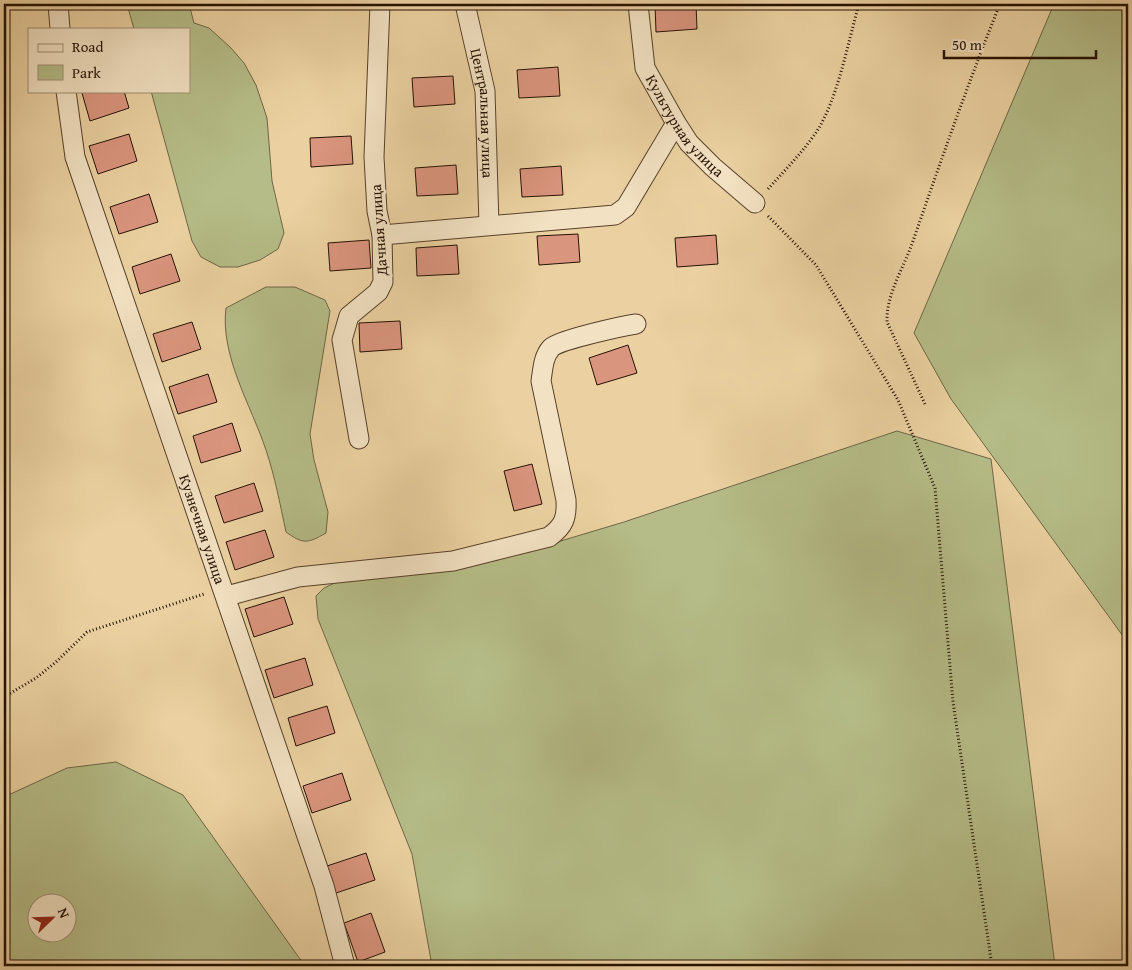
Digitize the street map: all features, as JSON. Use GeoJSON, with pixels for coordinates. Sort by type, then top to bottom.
{"type":"FeatureCollection","features":[{"type":"Feature","properties":{"kind":"street"},"geometry":{"type":"LineString","coordinates":[[58,4],[60,28]]}},
{"type":"Feature","properties":{"kind":"street","name":"Дачная улица"},"geometry":{"type":"LineString","coordinates":[[359,439],[342,340],[349,316],[378,292],[383,282],[382,235],[378,211],[374,157],[380,4]]}},
{"type":"Feature","properties":{"kind":"street","name":"Центральная улица"},"geometry":{"type":"LineString","coordinates":[[465,4],[485,91],[489,225]]}},
{"type":"Feature","properties":{"kind":"street","name":"Культурная улица"},"geometry":{"type":"LineString","coordinates":[[638,4],[645,68],[676,123],[689,143],[713,167],[755,203]]}},
{"type":"Feature","properties":{"kind":"street","name":"Кузнечная улица"},"geometry":{"type":"LineString","coordinates":[[66,92],[75,157],[324,886],[344,966]]}},
{"type":"Feature","properties":{"kind":"street"},"geometry":{"type":"LineString","coordinates":[[382,235],[615,215],[626,207],[676,123]]}},
{"type":"Feature","properties":{"kind":"street"},"geometry":{"type":"LineString","coordinates":[[225,592],[298,577],[453,561],[549,537],[561,528],[567,516],[566,500],[541,381],[544,361],[552,346],[564,341],[636,324]]}},
{"type":"Feature","properties":{"kind":"path"},"geometry":{"type":"LineString","coordinates":[[859,4],[830,106],[818,130],[802,152],[755,203],[816,265],[898,400],[935,488],[953,702],[992,966]]}},
{"type":"Feature","properties":{"kind":"path"},"geometry":{"type":"LineString","coordinates":[[925,404],[886,322],[886,309],[909,254],[972,74],[1000,4]]}},
{"type":"Feature","properties":{"kind":"path"},"geometry":{"type":"LineString","coordinates":[[4,697],[36,678],[56,662],[87,632],[225,592]]}},
{"type":"Feature","properties":{"kind":"green space"},"geometry":{"type":"Polygon","coordinates":[[[127,4],[189,4],[194,23],[209,28],[231,48],[244,63],[256,85],[267,118],[272,181],[284,233],[278,249],[260,260],[238,267],[220,267],[201,257],[192,241],[151,92],[190,92],[190,28],[134,28],[127,4]]]}},
{"type":"Feature","properties":{"kind":"green space"},"geometry":{"type":"Polygon","coordinates":[[[1054,4],[1128,4],[1128,643],[951,399],[914,333],[1054,4]]]}},
{"type":"Feature","properties":{"kind":"green space"},"geometry":{"type":"Polygon","coordinates":[[[266,287],[295,287],[325,300],[330,311],[310,434],[314,460],[328,512],[326,533],[309,541],[297,539],[286,532],[269,460],[238,380],[228,344],[225,326],[226,308],[266,287]]]}},
{"type":"Feature","properties":{"kind":"green space"},"geometry":{"type":"Polygon","coordinates":[[[897,431],[991,459],[1055,966],[432,966],[412,854],[318,619],[316,596],[324,588],[343,579],[494,561],[624,522],[897,431]]]}},
{"type":"Feature","properties":{"kind":"green space"},"geometry":{"type":"Polygon","coordinates":[[[116,762],[183,795],[305,966],[4,966],[4,797],[67,768],[116,762]]]}},
{"type":"Feature","properties":{"kind":"building"},"geometry":{"type":"Polygon","coordinates":[[[581,4],[610,4],[610,6],[581,7],[581,4]]]}},
{"type":"Feature","properties":{"kind":"building"},"geometry":{"type":"Polygon","coordinates":[[[655,4],[696,4],[697,29],[656,32],[655,4]]]}},
{"type":"Feature","properties":{"kind":"building"},"geometry":{"type":"Polygon","coordinates":[[[558,67],[560,96],[519,98],[517,70],[558,67]]]}},
{"type":"Feature","properties":{"kind":"building"},"geometry":{"type":"Polygon","coordinates":[[[453,76],[455,104],[414,107],[412,78],[453,76]]]}},
{"type":"Feature","properties":{"kind":"building"},"geometry":{"type":"Polygon","coordinates":[[[124,92],[129,108],[90,121],[82,93],[124,92]]]}},
{"type":"Feature","properties":{"kind":"building"},"geometry":{"type":"Polygon","coordinates":[[[129,134],[137,161],[98,174],[89,146],[129,134]]]}},
{"type":"Feature","properties":{"kind":"building"},"geometry":{"type":"Polygon","coordinates":[[[351,136],[353,164],[311,167],[310,138],[351,136]]]}},
{"type":"Feature","properties":{"kind":"building"},"geometry":{"type":"Polygon","coordinates":[[[456,165],[458,194],[417,196],[415,168],[456,165]]]}},
{"type":"Feature","properties":{"kind":"building"},"geometry":{"type":"Polygon","coordinates":[[[561,166],[563,195],[522,197],[520,169],[561,166]]]}},
{"type":"Feature","properties":{"kind":"building"},"geometry":{"type":"Polygon","coordinates":[[[149,194],[158,222],[119,234],[110,207],[149,194]]]}},
{"type":"Feature","properties":{"kind":"building"},"geometry":{"type":"Polygon","coordinates":[[[578,234],[580,262],[539,265],[537,236],[578,234]]]}},
{"type":"Feature","properties":{"kind":"building"},"geometry":{"type":"Polygon","coordinates":[[[716,235],[718,264],[677,267],[675,238],[716,235]]]}},
{"type":"Feature","properties":{"kind":"building"},"geometry":{"type":"Polygon","coordinates":[[[369,240],[371,268],[330,271],[328,243],[369,240]]]}},
{"type":"Feature","properties":{"kind":"building"},"geometry":{"type":"Polygon","coordinates":[[[457,245],[459,274],[417,276],[416,248],[457,245]]]}},
{"type":"Feature","properties":{"kind":"building"},"geometry":{"type":"Polygon","coordinates":[[[171,254],[180,281],[140,294],[132,267],[171,254]]]}},
{"type":"Feature","properties":{"kind":"building"},"geometry":{"type":"Polygon","coordinates":[[[400,321],[402,349],[360,352],[359,323],[400,321]]]}},
{"type":"Feature","properties":{"kind":"building"},"geometry":{"type":"Polygon","coordinates":[[[192,322],[201,349],[162,362],[153,334],[192,322]]]}},
{"type":"Feature","properties":{"kind":"building"},"geometry":{"type":"Polygon","coordinates":[[[628,345],[637,373],[597,385],[589,358],[628,345]]]}},
{"type":"Feature","properties":{"kind":"building"},"geometry":{"type":"Polygon","coordinates":[[[208,374],[217,402],[178,414],[169,387],[208,374]]]}},
{"type":"Feature","properties":{"kind":"building"},"geometry":{"type":"Polygon","coordinates":[[[232,423],[241,451],[201,463],[193,436],[232,423]]]}},
{"type":"Feature","properties":{"kind":"building"},"geometry":{"type":"Polygon","coordinates":[[[532,464],[542,504],[514,511],[504,471],[532,464]]]}},
{"type":"Feature","properties":{"kind":"building"},"geometry":{"type":"Polygon","coordinates":[[[254,483],[263,511],[224,523],[215,496],[254,483]]]}},
{"type":"Feature","properties":{"kind":"building"},"geometry":{"type":"Polygon","coordinates":[[[265,530],[274,557],[235,570],[226,542],[265,530]]]}},
{"type":"Feature","properties":{"kind":"building"},"geometry":{"type":"Polygon","coordinates":[[[284,597],[293,624],[254,637],[245,609],[284,597]]]}},
{"type":"Feature","properties":{"kind":"building"},"geometry":{"type":"Polygon","coordinates":[[[305,658],[313,685],[274,698],[265,670],[305,658]]]}},
{"type":"Feature","properties":{"kind":"building"},"geometry":{"type":"Polygon","coordinates":[[[327,706],[335,733],[296,746],[288,718],[327,706]]]}},
{"type":"Feature","properties":{"kind":"building"},"geometry":{"type":"Polygon","coordinates":[[[342,773],[351,800],[312,813],[303,786],[342,773]]]}},
{"type":"Feature","properties":{"kind":"building"},"geometry":{"type":"Polygon","coordinates":[[[366,853],[375,880],[336,893],[327,866],[366,853]]]}},
{"type":"Feature","properties":{"kind":"building"},"geometry":{"type":"Polygon","coordinates":[[[371,913],[385,952],[358,962],[344,923],[371,913]]]}}]}
